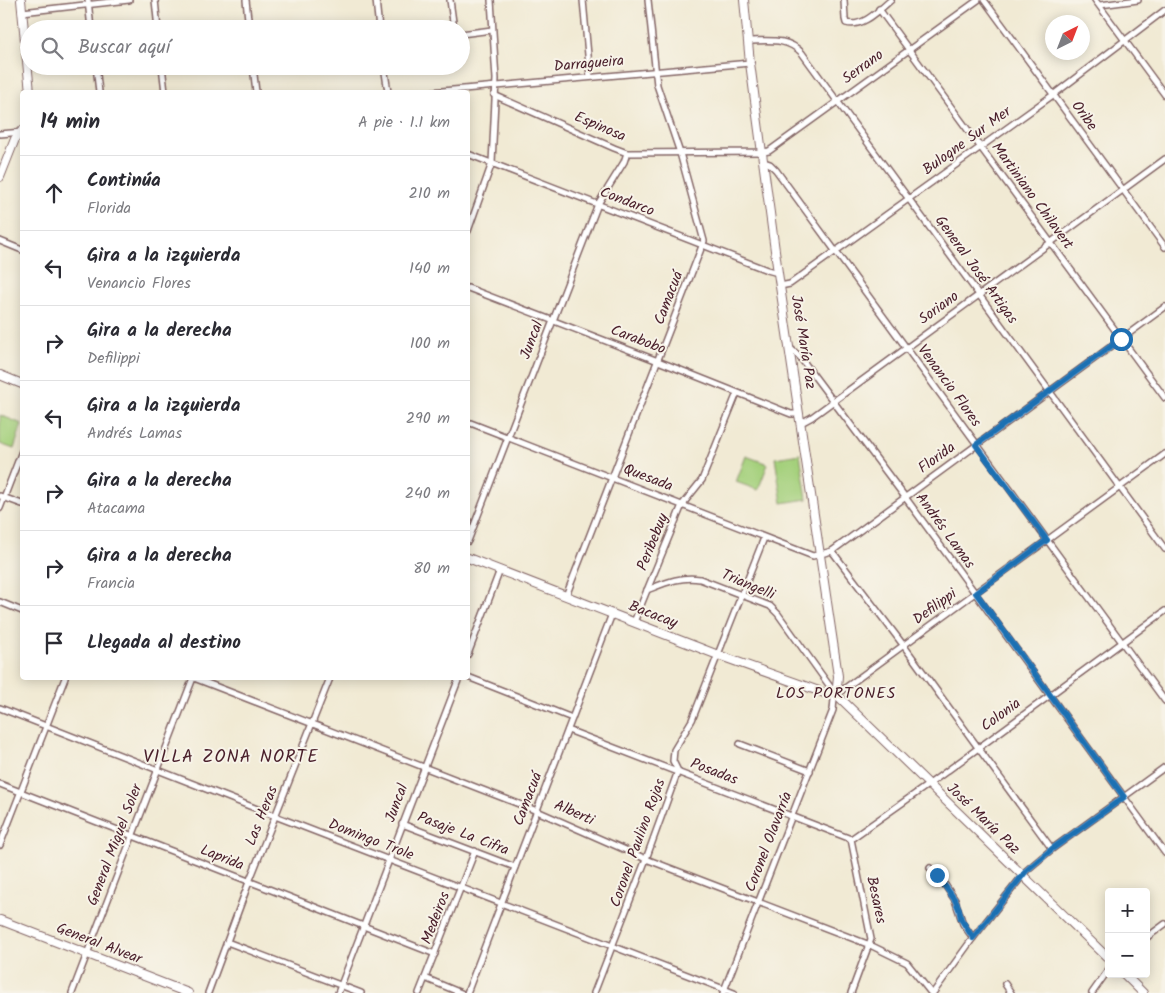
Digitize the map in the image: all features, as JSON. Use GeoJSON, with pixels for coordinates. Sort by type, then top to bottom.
{"type":"FeatureCollection","features":[{"type":"Feature","properties":{"kind":"street"},"geometry":{"type":"LineString","coordinates":[[21,0],[23,20]]}},
{"type":"Feature","properties":{"kind":"street"},"geometry":{"type":"LineString","coordinates":[[22,12],[88,2],[129,0]]}},
{"type":"Feature","properties":{"kind":"street"},"geometry":{"type":"LineString","coordinates":[[155,0],[157,20]]}},
{"type":"Feature","properties":{"kind":"street"},"geometry":{"type":"LineString","coordinates":[[246,0],[248,20]]}},
{"type":"Feature","properties":{"kind":"street"},"geometry":{"type":"LineString","coordinates":[[376,0],[378,20]]}},
{"type":"Feature","properties":{"kind":"street"},"geometry":{"type":"LineString","coordinates":[[450,0],[453,20]]}},
{"type":"Feature","properties":{"kind":"street"},"geometry":{"type":"LineString","coordinates":[[470,225],[492,164],[495,86],[491,0]]}},
{"type":"Feature","properties":{"kind":"street"},"geometry":{"type":"LineString","coordinates":[[583,0],[590,77]]}},
{"type":"Feature","properties":{"kind":"street"},"geometry":{"type":"LineString","coordinates":[[648,0],[657,85],[680,153],[704,237],[704,245]]}},
{"type":"Feature","properties":{"kind":"street","name":"José María Paz"},"geometry":{"type":"LineString","coordinates":[[744,0],[750,63],[778,273],[838,676],[836,693],[1105,955]]}},
{"type":"Feature","properties":{"kind":"street"},"geometry":{"type":"LineString","coordinates":[[844,0],[844,19],[846,23],[857,24],[891,0]]}},
{"type":"Feature","properties":{"kind":"street","name":"Serrano"},"geometry":{"type":"LineString","coordinates":[[763,152],[769,151],[978,0]]}},
{"type":"Feature","properties":{"kind":"street","name":"Oribe"},"geometry":{"type":"LineString","coordinates":[[984,0],[1165,247]]}},
{"type":"Feature","properties":{"kind":"street"},"geometry":{"type":"LineString","coordinates":[[1097,2],[1138,0]]}},
{"type":"Feature","properties":{"kind":"street"},"geometry":{"type":"LineString","coordinates":[[88,2],[90,20]]}},
{"type":"Feature","properties":{"kind":"street"},"geometry":{"type":"LineString","coordinates":[[1097,2],[1165,95]]}},
{"type":"Feature","properties":{"kind":"street","name":"Martiniano Chilavert"},"geometry":{"type":"LineString","coordinates":[[879,9],[1165,398]]}},
{"type":"Feature","properties":{"kind":"street","name":"Bulogne Sur Mer"},"geometry":{"type":"LineString","coordinates":[[780,286],[790,284],[835,252],[1053,95],[1165,10]]}},
{"type":"Feature","properties":{"kind":"street"},"geometry":{"type":"LineString","coordinates":[[470,33],[492,30]]}},
{"type":"Feature","properties":{"kind":"street","name":"General José Artigas"},"geometry":{"type":"LineString","coordinates":[[748,41],[778,40],[785,41],[797,48],[1165,549]]}},
{"type":"Feature","properties":{"kind":"street","name":"Darragueira"},"geometry":{"type":"LineString","coordinates":[[452,90],[655,70],[750,63]]}},
{"type":"Feature","properties":{"kind":"street"},"geometry":{"type":"LineString","coordinates":[[28,75],[30,90]]}},
{"type":"Feature","properties":{"kind":"street"},"geometry":{"type":"LineString","coordinates":[[97,75],[99,90]]}},
{"type":"Feature","properties":{"kind":"street"},"geometry":{"type":"LineString","coordinates":[[163,75],[165,90]]}},
{"type":"Feature","properties":{"kind":"street"},"geometry":{"type":"LineString","coordinates":[[254,75],[256,90]]}},
{"type":"Feature","properties":{"kind":"street"},"geometry":{"type":"LineString","coordinates":[[385,75],[388,90]]}},
{"type":"Feature","properties":{"kind":"street","name":"Espinosa"},"geometry":{"type":"LineString","coordinates":[[494,95],[627,153],[763,152]]}},
{"type":"Feature","properties":{"kind":"street"},"geometry":{"type":"LineString","coordinates":[[0,134],[20,132]]}},
{"type":"Feature","properties":{"kind":"street"},"geometry":{"type":"LineString","coordinates":[[0,177],[15,139],[20,134]]}},
{"type":"Feature","properties":{"kind":"street","name":"Juncal"},"geometry":{"type":"LineString","coordinates":[[470,536],[598,204],[624,162],[627,153]]}},
{"type":"Feature","properties":{"kind":"street","name":"Condarco"},"geometry":{"type":"LineString","coordinates":[[470,155],[778,273]]}},
{"type":"Feature","properties":{"kind":"street","name":"Soriano"},"geometry":{"type":"LineString","coordinates":[[800,418],[808,420],[1165,159]]}},
{"type":"Feature","properties":{"kind":"street","name":"Venancio Flores"},"geometry":{"type":"LineString","coordinates":[[764,162],[770,164],[776,170],[1165,701]]}},
{"type":"Feature","properties":{"kind":"street"},"geometry":{"type":"LineString","coordinates":[[0,241],[20,249]]}},
{"type":"Feature","properties":{"kind":"street","name":"Camacuá"},"geometry":{"type":"LineString","coordinates":[[566,596],[704,245]]}},
{"type":"Feature","properties":{"kind":"street","name":"Carabobo"},"geometry":{"type":"LineString","coordinates":[[470,289],[800,418]]}},
{"type":"Feature","properties":{"kind":"street","name":"Florida"},"geometry":{"type":"LineString","coordinates":[[820,555],[832,551],[1165,307]]}},
{"type":"Feature","properties":{"kind":"street","name":"Andrés Lamas"},"geometry":{"type":"LineString","coordinates":[[790,348],[800,356],[834,401],[1165,852]]}},
{"type":"Feature","properties":{"kind":"street"},"geometry":{"type":"LineString","coordinates":[[0,375],[20,383]]}},
{"type":"Feature","properties":{"kind":"street","name":"Peribebuy"},"geometry":{"type":"LineString","coordinates":[[634,622],[682,505],[703,477],[737,393]]}},
{"type":"Feature","properties":{"kind":"street","name":"Quesada"},"geometry":{"type":"LineString","coordinates":[[470,423],[809,556],[820,555]]}},
{"type":"Feature","properties":{"kind":"street","name":"Defilippi"},"geometry":{"type":"LineString","coordinates":[[836,693],[904,646],[1165,454]]}},
{"type":"Feature","properties":{"kind":"street"},"geometry":{"type":"LineString","coordinates":[[0,508],[2,497],[20,455]]}},
{"type":"Feature","properties":{"kind":"street"},"geometry":{"type":"LineString","coordinates":[[2,497],[20,503]]}},
{"type":"Feature","properties":{"kind":"street","name":"Coronel Paulino Rojas"},"geometry":{"type":"LineString","coordinates":[[594,993],[678,771],[673,761],[674,750],[692,720],[764,538]]}},
{"type":"Feature","properties":{"kind":"street"},"geometry":{"type":"LineString","coordinates":[[832,551],[904,646],[1052,849]]}},
{"type":"Feature","properties":{"kind":"street","name":"Bacacay"},"geometry":{"type":"LineString","coordinates":[[470,559],[718,655],[836,693]]}},
{"type":"Feature","properties":{"kind":"street"},"geometry":{"type":"LineString","coordinates":[[470,649],[500,570]]}},
{"type":"Feature","properties":{"kind":"street","name":"Triangelli"},"geometry":{"type":"LineString","coordinates":[[647,590],[676,579],[700,579],[774,609],[836,693]]}},
{"type":"Feature","properties":{"kind":"street"},"geometry":{"type":"LineString","coordinates":[[0,602],[20,610]]}},
{"type":"Feature","properties":{"kind":"street","name":"Colonia"},"geometry":{"type":"LineString","coordinates":[[851,839],[1165,611]]}},
{"type":"Feature","properties":{"kind":"street","name":"Camacuá"},"geometry":{"type":"LineString","coordinates":[[467,993],[612,614]]}},
{"type":"Feature","properties":{"kind":"street"},"geometry":{"type":"LineString","coordinates":[[470,678],[572,718]]}},
{"type":"Feature","properties":{"kind":"street"},"geometry":{"type":"LineString","coordinates":[[0,845],[63,680]]}},
{"type":"Feature","properties":{"kind":"street","name":"General Miguel Soler"},"geometry":{"type":"LineString","coordinates":[[72,993],[192,680]]}},
{"type":"Feature","properties":{"kind":"street","name":"Alberti"},"geometry":{"type":"LineString","coordinates":[[198,680],[424,766],[537,811],[646,859],[870,945],[907,963],[932,993]]}},
{"type":"Feature","properties":{"kind":"street","name":"Las Heras"},"geometry":{"type":"LineString","coordinates":[[208,993],[249,882],[329,680]]}},
{"type":"Feature","properties":{"kind":"street","name":"Juncal"},"geometry":{"type":"LineString","coordinates":[[338,993],[458,680]]}},
{"type":"Feature","properties":{"kind":"street","name":"Coronel Olavarría"},"geometry":{"type":"LineString","coordinates":[[724,991],[833,710],[836,693]]}},
{"type":"Feature","properties":{"kind":"street","name":"Domingo Trole"},"geometry":{"type":"LineString","coordinates":[[0,708],[388,860],[501,902],[724,991],[734,993]]}},
{"type":"Feature","properties":{"kind":"street","name":"Posadas"},"geometry":{"type":"LineString","coordinates":[[568,730],[851,839]]}},
{"type":"Feature","properties":{"kind":"street"},"geometry":{"type":"LineString","coordinates":[[740,744],[810,771]]}},
{"type":"Feature","properties":{"kind":"street"},"geometry":{"type":"LineString","coordinates":[[932,993],[1022,875],[1052,849],[1165,767]]}},
{"type":"Feature","properties":{"kind":"street","name":"Laprida"},"geometry":{"type":"LineString","coordinates":[[0,784],[435,954]]}},
{"type":"Feature","properties":{"kind":"street","name":"Pasaje La Cifra"},"geometry":{"type":"LineString","coordinates":[[402,824],[515,867]]}},
{"type":"Feature","properties":{"kind":"street","name":"Besares"},"geometry":{"type":"LineString","coordinates":[[851,839],[871,934],[870,945],[851,993]]}},
{"type":"Feature","properties":{"kind":"street","name":"Medeiros"},"geometry":{"type":"LineString","coordinates":[[419,993],[474,852]]}},
{"type":"Feature","properties":{"kind":"street"},"geometry":{"type":"LineString","coordinates":[[930,868],[942,879],[955,900],[961,919],[973,938]]}},
{"type":"Feature","properties":{"kind":"street","name":"General Alvear"},"geometry":{"type":"LineString","coordinates":[[0,920],[188,993]]}},
{"type":"Feature","properties":{"kind":"street"},"geometry":{"type":"LineString","coordinates":[[1150,935],[1165,924]]}},
{"type":"Feature","properties":{"kind":"street"},"geometry":{"type":"LineString","coordinates":[[228,942],[361,993]]}},
{"type":"Feature","properties":{"kind":"street"},"geometry":{"type":"LineString","coordinates":[[1092,993],[1105,975]]}},
{"type":"Feature","properties":{"kind":"street"},"geometry":{"type":"LineString","coordinates":[[425,978],[461,993]]}},
{"type":"Feature","properties":{"kind":"street"},"geometry":{"type":"LineString","coordinates":[[1128,978],[1143,993]]}},
{"type":"Feature","properties":{"kind":"street"},"geometry":{"type":"LineString","coordinates":[[1005,984],[1011,993]]}},
{"type":"Feature","properties":{"kind":"green space"},"geometry":{"type":"Polygon","coordinates":[[[0,415],[20,423],[20,430],[14,449],[0,444],[0,415]]]}},
{"type":"Feature","properties":{"kind":"green space"},"geometry":{"type":"Polygon","coordinates":[[[800,454],[807,499],[782,503],[775,458],[800,454]]]}},
{"type":"Feature","properties":{"kind":"green space"},"geometry":{"type":"Polygon","coordinates":[[[746,456],[768,464],[758,490],[736,482],[746,456]]]}},
{"type":"Feature","properties":{"kind":"district","name":"LOS PORTONES"},"geometry":{"type":"Point","coordinates":[836,693]}},
{"type":"Feature","properties":{"kind":"district","name":"VILLA ZONA NORTE"},"geometry":{"type":"Point","coordinates":[231,757]}},
{"type":"Feature","properties":{"kind":"route"},"geometry":{"type":"LineString","coordinates":[[937,875],[942,879],[955,900],[961,919],[973,938],[1027,870],[1052,849],[1124,797],[976,593],[1047,540],[976,445],[1121,339]]}}]}
